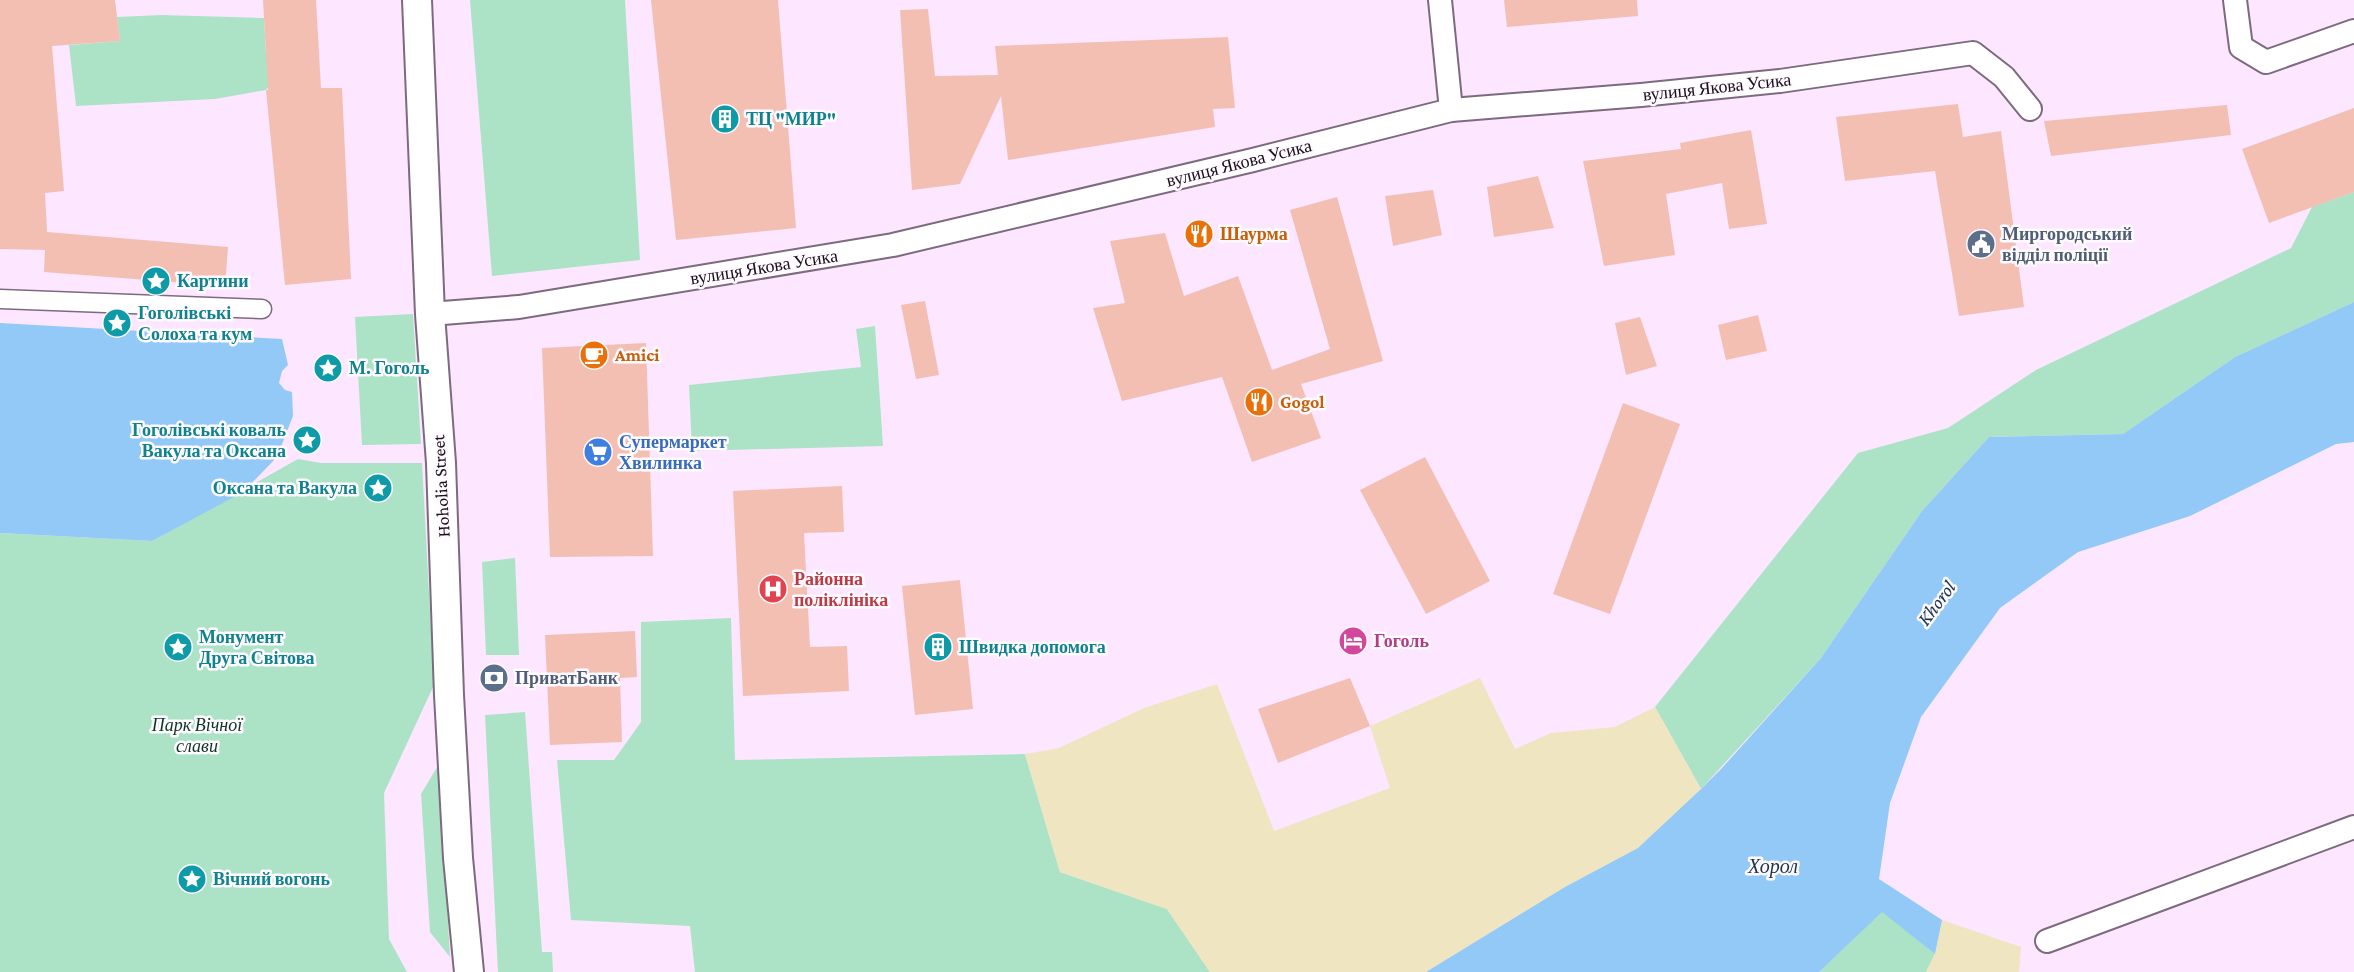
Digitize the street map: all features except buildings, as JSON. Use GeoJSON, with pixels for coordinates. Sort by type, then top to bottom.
{"type":"FeatureCollection","features":[{"type":"Feature","properties":{"kind":"street","name":"Hoholia Street"},"geometry":{"type":"LineString","coordinates":[[417,0],[430,314],[441,463],[457,846],[469,972]]}},
{"type":"Feature","properties":{"kind":"street"},"geometry":{"type":"LineString","coordinates":[[1440,0],[1451,110]]}},
{"type":"Feature","properties":{"kind":"street"},"geometry":{"type":"LineString","coordinates":[[2235,0],[2241,47],[2266,62],[2354,32]]}},
{"type":"Feature","properties":{"kind":"street","name":"вулиця Якова Усика"},"geometry":{"type":"LineString","coordinates":[[430,314],[519,307],[893,245],[1242,163],[1451,110],[1780,81],[1973,53],[2004,77],[2030,109]]}},
{"type":"Feature","properties":{"kind":"street"},"geometry":{"type":"LineString","coordinates":[[0,299],[262,309]]}},
{"type":"Feature","properties":{"kind":"street"},"geometry":{"type":"LineString","coordinates":[[2047,941],[2354,826]]}},
{"type":"Feature","properties":{"kind":"green space"},"geometry":{"type":"Polygon","coordinates":[[[470,0],[625,0],[640,260],[492,276],[470,0]]]}},
{"type":"Feature","properties":{"kind":"green space"},"geometry":{"type":"Polygon","coordinates":[[[162,15],[264,18],[266,54],[301,52],[266,90],[215,99],[76,106],[69,45],[120,41],[117,17],[162,15]]]}},
{"type":"Feature","properties":{"kind":"green space"},"geometry":{"type":"Polygon","coordinates":[[[2354,192],[2354,302],[2235,357],[2123,434],[1989,437],[1922,511],[1821,658],[1701,789],[1655,707],[1858,453],[1948,428],[2036,370],[2291,248],[2312,207],[2354,192]]]}},
{"type":"Feature","properties":{"kind":"green space"},"geometry":{"type":"Polygon","coordinates":[[[413,314],[421,444],[362,445],[355,317],[413,314]]]}},
{"type":"Feature","properties":{"kind":"green space"},"geometry":{"type":"Polygon","coordinates":[[[875,326],[883,446],[692,451],[689,385],[861,367],[856,329],[875,326]]]}},
{"type":"Feature","properties":{"kind":"green space","name":"Парк Вічної слави"},"geometry":{"type":"Polygon","coordinates":[[[298,459],[321,463],[422,463],[434,685],[384,793],[389,939],[407,972],[0,972],[0,533],[152,541],[298,459]]]}},
{"type":"Feature","properties":{"kind":"green space"},"geometry":{"type":"Polygon","coordinates":[[[515,558],[519,655],[486,655],[482,562],[515,558]]]}},
{"type":"Feature","properties":{"kind":"green space"},"geometry":{"type":"Polygon","coordinates":[[[731,618],[735,760],[1025,754],[1060,872],[1167,909],[1210,972],[695,972],[690,926],[571,920],[557,760],[614,760],[641,722],[641,622],[731,618]]]}},
{"type":"Feature","properties":{"kind":"green space"},"geometry":{"type":"Polygon","coordinates":[[[525,712],[542,952],[552,952],[553,972],[498,972],[485,715],[525,712]]]}},
{"type":"Feature","properties":{"kind":"green space"},"geometry":{"type":"Polygon","coordinates":[[[439,764],[450,957],[430,932],[421,794],[439,764]]]}},
{"type":"Feature","properties":{"kind":"green space"},"geometry":{"type":"Polygon","coordinates":[[[1882,911],[1935,954],[1926,972],[1819,972],[1882,911]]]}},
{"type":"Feature","properties":{"kind":"sand"},"geometry":{"type":"Polygon","coordinates":[[[1480,678],[1515,749],[1551,733],[1615,727],[1655,707],[1701,789],[1638,848],[1565,887],[1426,972],[1210,972],[1167,909],[1060,872],[1025,754],[1059,748],[1144,708],[1217,684],[1274,831],[1390,788],[1370,726],[1480,678]]]}},
{"type":"Feature","properties":{"kind":"sand"},"geometry":{"type":"Polygon","coordinates":[[[1942,920],[2021,947],[2019,972],[1926,972],[1935,954],[1942,920]]]}},
{"type":"Feature","properties":{"kind":"water","name":"Хорол"},"geometry":{"type":"Polygon","coordinates":[[[2354,302],[2354,442],[2336,444],[2190,516],[2078,552],[2000,608],[1921,717],[1890,803],[1879,879],[1942,920],[1935,954],[1882,912],[1819,972],[1426,972],[1565,887],[1638,848],[1701,789],[1821,658],[1922,511],[1989,437],[2123,434],[2235,357],[2354,302]]]}},
{"type":"Feature","properties":{"kind":"water"},"geometry":{"type":"Polygon","coordinates":[[[0,323],[282,339],[288,365],[282,371],[279,383],[285,390],[292,392],[293,416],[277,457],[243,492],[152,541],[0,533],[0,323]]]}},
{"type":"Feature","properties":{"kind":"place","name":"ТЦ \"МИР\""},"geometry":{"type":"Point","coordinates":[725,119]}},
{"type":"Feature","properties":{"kind":"place","name":"Шаурма"},"geometry":{"type":"Point","coordinates":[1199,234]}},
{"type":"Feature","properties":{"kind":"place","name":"Миргородський відділ поліції"},"geometry":{"type":"Point","coordinates":[1981,244]}},
{"type":"Feature","properties":{"kind":"place","name":"Картини"},"geometry":{"type":"Point","coordinates":[156,281]}},
{"type":"Feature","properties":{"kind":"place","name":"Гоголівські Солоха та кум"},"geometry":{"type":"Point","coordinates":[117,323]}},
{"type":"Feature","properties":{"kind":"place","name":"Amici"},"geometry":{"type":"Point","coordinates":[594,355]}},
{"type":"Feature","properties":{"kind":"place","name":"М. Гоголь"},"geometry":{"type":"Point","coordinates":[328,368]}},
{"type":"Feature","properties":{"kind":"place","name":"Gogol"},"geometry":{"type":"Point","coordinates":[1259,402]}},
{"type":"Feature","properties":{"kind":"place","name":"Гоголівські коваль Вакула та Оксана"},"geometry":{"type":"Point","coordinates":[307,440]}},
{"type":"Feature","properties":{"kind":"place","name":"Супермаркет Хвилинка"},"geometry":{"type":"Point","coordinates":[598,452]}},
{"type":"Feature","properties":{"kind":"place","name":"Оксана та Вакула"},"geometry":{"type":"Point","coordinates":[378,488]}},
{"type":"Feature","properties":{"kind":"place","name":"Районна поліклініка"},"geometry":{"type":"Point","coordinates":[773,589]}},
{"type":"Feature","properties":{"kind":"place","name":"Гоголь"},"geometry":{"type":"Point","coordinates":[1353,641]}},
{"type":"Feature","properties":{"kind":"place","name":"Монумент Друга Світова"},"geometry":{"type":"Point","coordinates":[178,647]}},
{"type":"Feature","properties":{"kind":"place","name":"Швидка допомога"},"geometry":{"type":"Point","coordinates":[938,647]}},
{"type":"Feature","properties":{"kind":"place","name":"ПриватБанк"},"geometry":{"type":"Point","coordinates":[494,678]}},
{"type":"Feature","properties":{"kind":"place","name":"Вічний вогонь"},"geometry":{"type":"Point","coordinates":[192,879]}},
{"type":"Feature","properties":{"kind":"water label","name":"Khorol"},"geometry":{"type":"Point","coordinates":[1936,603]}}]}
